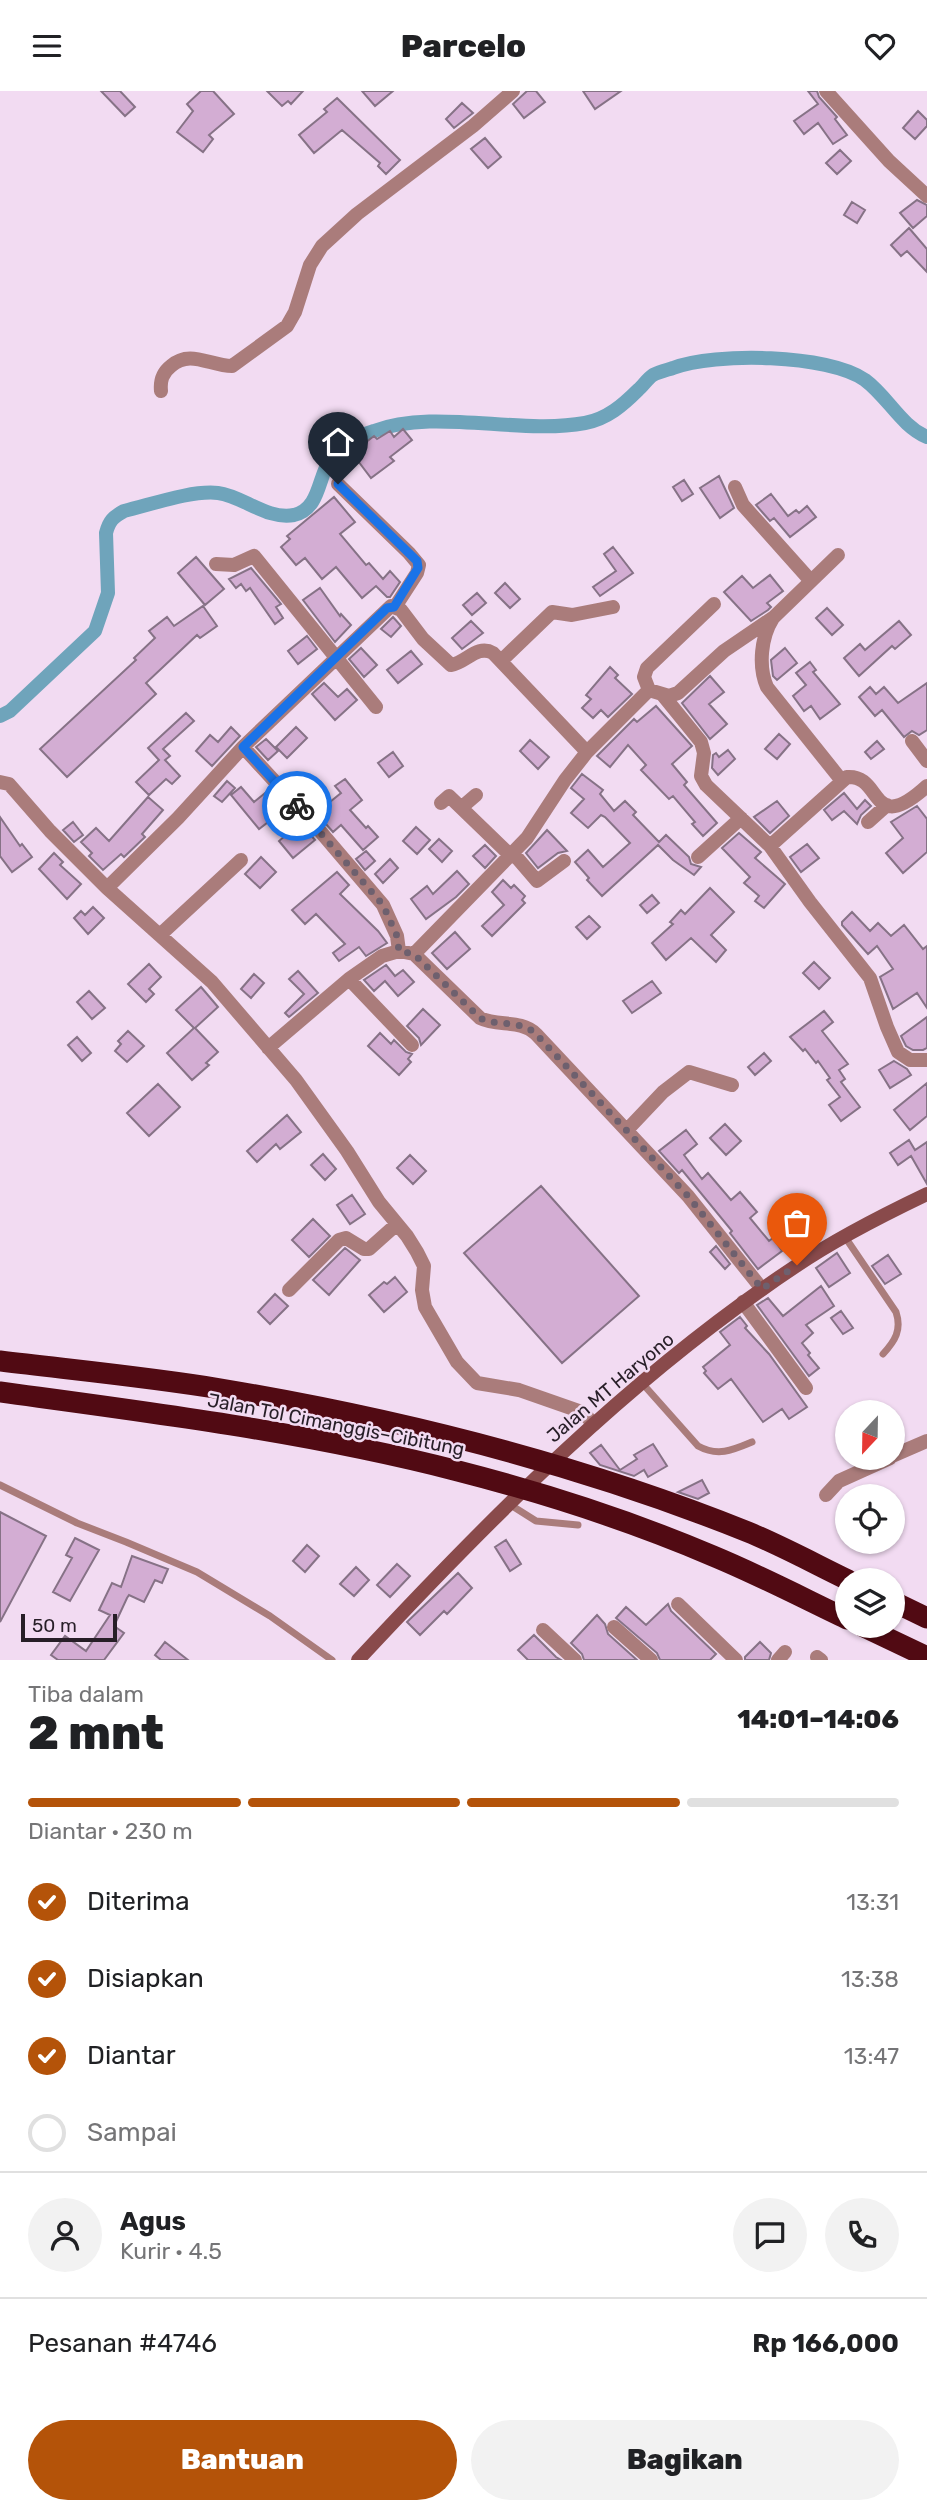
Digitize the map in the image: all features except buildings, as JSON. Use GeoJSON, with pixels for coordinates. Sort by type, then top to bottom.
{"type":"FeatureCollection","features":[{"type":"Feature","properties":{"kind":"highway","name":"Jalan Tol Cimanggis–Cibitung"},"geometry":{"type":"LineString","coordinates":[[0,1361],[220,1389],[358,1416],[502,1451],[599,1479],[750,1533],[835,1574]]}},
{"type":"Feature","properties":{"kind":"highway","name":"Jalan Tol Cimanggis–Cibitung"},"geometry":{"type":"LineString","coordinates":[[0,1391],[221,1422],[358,1447],[459,1471],[568,1503],[714,1556],[835,1613]]}},
{"type":"Feature","properties":{"kind":"highway"},"geometry":{"type":"LineString","coordinates":[[905,1607],[927,1618]]}},
{"type":"Feature","properties":{"kind":"highway"},"geometry":{"type":"LineString","coordinates":[[887,1638],[927,1657]]}},
{"type":"Feature","properties":{"kind":"main road","name":"Jalan MT Haryono"},"geometry":{"type":"LineString","coordinates":[[359,1660],[509,1504],[642,1383],[743,1302],[797,1265],[927,1194]]}},
{"type":"Feature","properties":{"kind":"street"},"geometry":{"type":"LineString","coordinates":[[160,391],[163,375],[173,363],[192,358],[232,366],[275,336],[291,320],[310,265],[322,246],[513,91]]}},
{"type":"Feature","properties":{"kind":"street"},"geometry":{"type":"LineString","coordinates":[[834,94],[888,161],[927,196]]}},
{"type":"Feature","properties":{"kind":"street"},"geometry":{"type":"LineString","coordinates":[[338,484],[419,565],[417,573],[394,607]]}},
{"type":"Feature","properties":{"kind":"street"},"geometry":{"type":"LineString","coordinates":[[735,488],[743,505],[810,580]]}},
{"type":"Feature","properties":{"kind":"street"},"geometry":{"type":"LineString","coordinates":[[655,692],[673,696],[724,651],[774,617],[838,555]]}},
{"type":"Feature","properties":{"kind":"street"},"geometry":{"type":"LineString","coordinates":[[216,564],[234,565],[254,556],[376,707]]}},
{"type":"Feature","properties":{"kind":"street"},"geometry":{"type":"LineString","coordinates":[[714,604],[647,668],[645,677],[655,692],[701,742],[704,753],[701,776],[706,785],[770,846],[870,978],[898,1052],[910,1060],[927,1060]]}},
{"type":"Feature","properties":{"kind":"street"},"geometry":{"type":"LineString","coordinates":[[502,660],[552,612],[572,615],[613,607]]}},
{"type":"Feature","properties":{"kind":"street"},"geometry":{"type":"LineString","coordinates":[[107,888],[178,818],[243,747],[387,608],[401,610],[436,653],[451,665],[459,664],[483,650],[502,660],[587,752]]}},
{"type":"Feature","properties":{"kind":"street"},"geometry":{"type":"LineString","coordinates":[[774,617],[765,636],[762,675],[767,687],[842,781]]}},
{"type":"Feature","properties":{"kind":"street"},"geometry":{"type":"LineString","coordinates":[[414,954],[532,831],[587,752],[655,692]]}},
{"type":"Feature","properties":{"kind":"street"},"geometry":{"type":"LineString","coordinates":[[912,741],[927,761]]}},
{"type":"Feature","properties":{"kind":"street"},"geometry":{"type":"LineString","coordinates":[[243,747],[383,905],[397,936],[399,951]]}},
{"type":"Feature","properties":{"kind":"street"},"geometry":{"type":"LineString","coordinates":[[770,846],[847,777],[855,778],[887,805],[903,806],[927,786]]}},
{"type":"Feature","properties":{"kind":"street"},"geometry":{"type":"LineString","coordinates":[[0,782],[9,784],[50,831],[107,888],[212,982],[296,1080],[408,1236],[424,1266],[422,1290],[425,1307],[457,1362],[468,1375],[477,1383],[519,1389],[582,1412],[594,1424]]}},
{"type":"Feature","properties":{"kind":"street"},"geometry":{"type":"LineString","coordinates":[[462,807],[476,795]]}},
{"type":"Feature","properties":{"kind":"street"},"geometry":{"type":"LineString","coordinates":[[441,803],[449,796],[537,881],[564,861]]}},
{"type":"Feature","properties":{"kind":"street"},"geometry":{"type":"LineString","coordinates":[[868,822],[887,805]]}},
{"type":"Feature","properties":{"kind":"street"},"geometry":{"type":"LineString","coordinates":[[698,857],[741,818]]}},
{"type":"Feature","properties":{"kind":"street"},"geometry":{"type":"LineString","coordinates":[[161,934],[241,860]]}},
{"type":"Feature","properties":{"kind":"street"},"geometry":{"type":"LineString","coordinates":[[268,1048],[349,979],[382,956],[399,951],[414,954],[480,1018],[529,1027],[688,1196],[762,1289]]}},
{"type":"Feature","properties":{"kind":"street"},"geometry":{"type":"LineString","coordinates":[[349,979],[412,1045]]}},
{"type":"Feature","properties":{"kind":"street"},"geometry":{"type":"LineString","coordinates":[[626,1130],[663,1092],[689,1072],[732,1085]]}},
{"type":"Feature","properties":{"kind":"street"},"geometry":{"type":"LineString","coordinates":[[289,1290],[339,1240],[346,1238],[364,1249],[369,1249],[397,1224]]}},
{"type":"Feature","properties":{"kind":"street"},"geometry":{"type":"LineString","coordinates":[[743,1302],[806,1388]]}},
{"type":"Feature","properties":{"kind":"street"},"geometry":{"type":"LineString","coordinates":[[905,1451],[927,1441]]}},
{"type":"Feature","properties":{"kind":"street"},"geometry":{"type":"LineString","coordinates":[[826,1495],[839,1481],[863,1470]]}},
{"type":"Feature","properties":{"kind":"street"},"geometry":{"type":"LineString","coordinates":[[677,1604],[736,1660]]}},
{"type":"Feature","properties":{"kind":"street"},"geometry":{"type":"LineString","coordinates":[[614,1626],[651,1660]]}},
{"type":"Feature","properties":{"kind":"street"},"geometry":{"type":"LineString","coordinates":[[543,1630],[575,1660]]}},
{"type":"Feature","properties":{"kind":"lane"},"geometry":{"type":"LineString","coordinates":[[845,1237],[896,1311],[899,1321],[894,1342],[883,1354]]}},
{"type":"Feature","properties":{"kind":"lane"},"geometry":{"type":"LineString","coordinates":[[642,1383],[698,1446],[709,1452],[720,1453],[752,1442]]}},
{"type":"Feature","properties":{"kind":"lane"},"geometry":{"type":"LineString","coordinates":[[0,1485],[77,1523],[197,1572],[270,1616],[332,1660]]}},
{"type":"Feature","properties":{"kind":"lane"},"geometry":{"type":"LineString","coordinates":[[509,1504],[536,1521],[578,1525]]}},
{"type":"Feature","properties":{"kind":"waterway"},"geometry":{"type":"LineString","coordinates":[[0,716],[10,711],[95,631],[108,593],[106,533],[110,522],[117,515],[171,499],[207,493],[227,495],[274,514],[294,515],[303,512],[314,499],[326,467],[338,450],[374,431],[423,422],[533,426],[585,423],[614,411],[655,374],[716,359],[771,358],[848,371],[865,380],[902,419],[927,437]]}},
{"type":"Feature","properties":{"kind":"way so far"},"geometry":{"type":"LineString","coordinates":[[297,806],[383,905],[397,936],[399,951],[414,954],[480,1018],[529,1027],[688,1196],[762,1289],[797,1265]]}},
{"type":"Feature","properties":{"kind":"route"},"geometry":{"type":"LineString","coordinates":[[297,806],[243,747],[387,608],[394,607],[417,573],[419,565],[338,484]]}}]}
